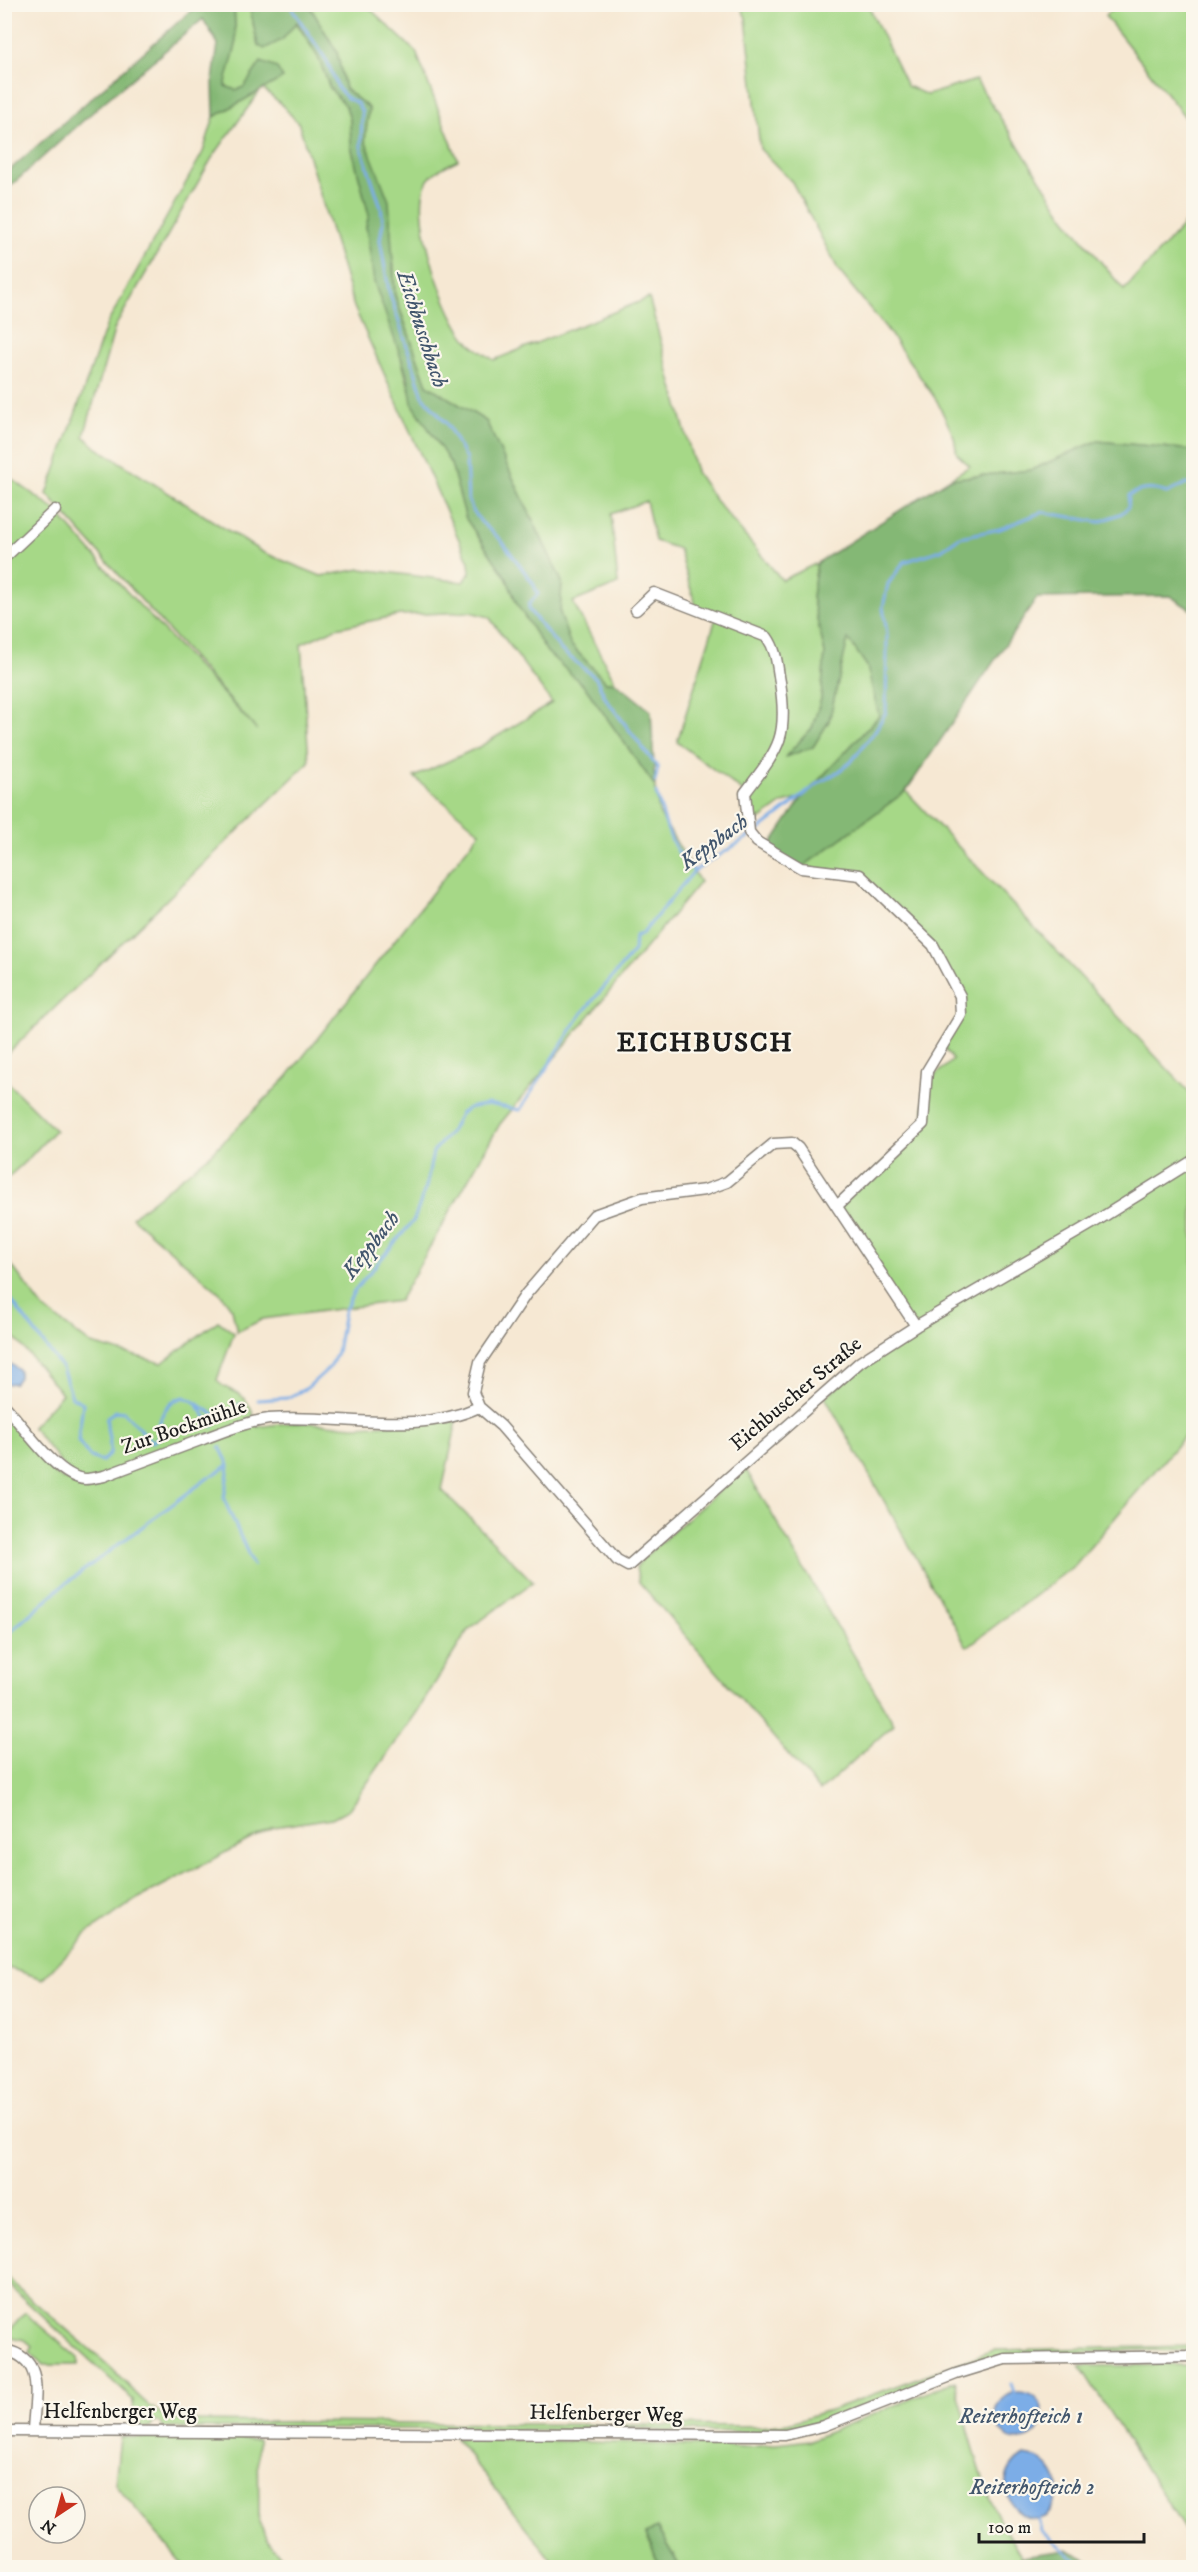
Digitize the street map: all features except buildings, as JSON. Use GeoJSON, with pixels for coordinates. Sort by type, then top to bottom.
{"type":"FeatureCollection","features":[{"type":"Feature","properties":{"kind":"street"},"geometry":{"type":"LineString","coordinates":[[4,558],[55,510]]}},
{"type":"Feature","properties":{"kind":"street"},"geometry":{"type":"LineString","coordinates":[[636,610],[654,593],[767,638],[774,648],[784,709],[783,732],[776,750],[745,793],[749,832],[767,850],[801,868],[860,875],[933,945],[960,996],[961,1015],[927,1071],[923,1125],[837,1206]]}},
{"type":"Feature","properties":{"kind":"street"},"geometry":{"type":"LineString","coordinates":[[479,1407],[473,1392],[480,1362],[526,1294],[594,1215],[642,1198],[705,1190],[727,1182],[773,1144],[792,1143],[798,1148],[916,1326]]}},
{"type":"Feature","properties":{"kind":"street","name":"Eichbuscher Straße"},"geometry":{"type":"LineString","coordinates":[[479,1407],[501,1426],[617,1560],[628,1566],[860,1362],[916,1326],[1194,1160]]}},
{"type":"Feature","properties":{"kind":"street","name":"Zur Bockmühle"},"geometry":{"type":"LineString","coordinates":[[4,1405],[57,1466],[69,1474],[85,1479],[104,1476],[251,1422],[290,1419],[358,1422],[432,1419],[461,1415],[479,1407]]}},
{"type":"Feature","properties":{"kind":"street"},"geometry":{"type":"LineString","coordinates":[[4,2350],[16,2352],[32,2364],[34,2375],[33,2431]]}},
{"type":"Feature","properties":{"kind":"street","name":"Helfenberger Weg"},"geometry":{"type":"LineString","coordinates":[[4,2431],[785,2435],[823,2426],[956,2374],[1005,2359],[1194,2356]]}},
{"type":"Feature","properties":{"kind":"green space"},"geometry":{"type":"Polygon","coordinates":[[[190,5],[234,5],[236,45],[225,86],[236,90],[244,87],[261,62],[277,68],[283,78],[214,117],[213,80],[218,44],[203,19],[104,102],[5,191],[5,174],[194,8],[190,5]]]}},
{"type":"Feature","properties":{"kind":"green space"},"geometry":{"type":"Polygon","coordinates":[[[234,5],[249,5],[258,45],[282,40],[296,22],[318,57],[330,88],[346,106],[350,119],[351,146],[369,215],[366,227],[413,403],[451,464],[466,519],[506,577],[518,606],[547,652],[585,687],[655,786],[659,813],[700,882],[500,1124],[399,1301],[263,1319],[237,1332],[232,1309],[221,1294],[132,1217],[211,1154],[287,1077],[480,832],[414,777],[481,746],[552,703],[489,617],[470,612],[400,615],[336,628],[301,644],[309,762],[5,1056],[4,559],[11,552],[5,548],[5,474],[55,510],[116,580],[257,730],[47,494],[107,324],[203,152],[214,117],[260,90],[212,158],[115,327],[84,436],[97,448],[262,552],[321,576],[361,569],[463,582],[470,573],[469,562],[354,307],[299,124],[263,89],[282,78],[255,75],[244,87],[236,90],[224,86],[236,45],[234,5]]]}},
{"type":"Feature","properties":{"kind":"green space"},"geometry":{"type":"Polygon","coordinates":[[[249,5],[309,5],[337,52],[345,89],[369,108],[365,140],[389,201],[395,295],[427,385],[486,421],[562,582],[560,613],[570,644],[606,682],[615,682],[651,711],[655,786],[585,687],[547,652],[518,606],[506,577],[466,519],[451,464],[412,403],[408,377],[374,282],[366,226],[369,215],[351,146],[350,119],[346,107],[330,88],[318,57],[297,22],[282,40],[264,49],[258,45],[249,5]]]}},
{"type":"Feature","properties":{"kind":"green space"},"geometry":{"type":"Polygon","coordinates":[[[309,5],[366,5],[416,52],[458,160],[436,172],[426,184],[423,220],[427,243],[451,314],[471,344],[494,360],[649,298],[696,472],[715,500],[782,580],[817,563],[812,597],[825,653],[821,699],[812,728],[786,756],[813,747],[829,721],[848,638],[867,666],[879,716],[802,798],[783,803],[748,828],[745,793],[677,742],[716,618],[696,607],[679,549],[655,541],[646,501],[611,514],[618,584],[573,602],[615,682],[606,682],[570,644],[560,613],[562,582],[486,421],[427,385],[395,295],[394,265],[365,140],[369,108],[345,89],[337,52],[309,5]]]}},
{"type":"Feature","properties":{"kind":"green space"},"geometry":{"type":"Polygon","coordinates":[[[740,5],[868,5],[907,86],[927,95],[976,80],[1065,218],[1124,290],[1191,217],[1194,219],[1193,450],[1097,441],[1031,470],[949,479],[970,466],[957,454],[954,437],[937,401],[886,328],[839,271],[792,182],[760,149],[746,18],[740,5]]]}},
{"type":"Feature","properties":{"kind":"green space"},"geometry":{"type":"Polygon","coordinates":[[[1117,5],[1193,5],[1193,127],[1105,16],[1117,5]]]}},
{"type":"Feature","properties":{"kind":"green space"},"geometry":{"type":"Polygon","coordinates":[[[1097,441],[1193,450],[1193,611],[1170,596],[1037,598],[906,791],[801,868],[767,850],[802,798],[879,716],[867,666],[848,639],[829,721],[813,747],[785,757],[812,728],[821,699],[825,653],[812,597],[817,563],[949,479],[1031,470],[1097,441]]]}},
{"type":"Feature","properties":{"kind":"green space"},"geometry":{"type":"Polygon","coordinates":[[[906,791],[1193,1096],[1193,1426],[1075,1565],[967,1647],[825,1397],[870,1361],[913,1332],[837,1206],[923,1125],[927,1071],[933,1077],[953,1060],[941,1044],[961,1015],[960,996],[933,945],[860,875],[801,868],[906,791]]]}},
{"type":"Feature","properties":{"kind":"green space"},"geometry":{"type":"Polygon","coordinates":[[[4,1079],[55,1130],[5,1180],[4,1079]]]}},
{"type":"Feature","properties":{"kind":"green space"},"geometry":{"type":"Polygon","coordinates":[[[4,1255],[44,1309],[91,1344],[162,1363],[218,1321],[234,1333],[217,1380],[245,1399],[257,1427],[294,1422],[355,1426],[457,1421],[442,1490],[533,1582],[468,1630],[417,1712],[349,1809],[332,1818],[274,1827],[137,1899],[86,1934],[43,1979],[5,1967],[5,1408],[46,1466],[65,1480],[80,1482],[60,1462],[32,1427],[62,1394],[5,1326],[4,1255]]]}},
{"type":"Feature","properties":{"kind":"green space"},"geometry":{"type":"Polygon","coordinates":[[[745,1468],[894,1724],[820,1791],[639,1582],[636,1568],[643,1558],[745,1468]]]}},
{"type":"Feature","properties":{"kind":"green space"},"geometry":{"type":"Polygon","coordinates":[[[4,2275],[110,2367],[149,2405],[158,2412],[179,2421],[758,2426],[788,2423],[833,2409],[994,2350],[1193,2346],[1193,2351],[1140,2350],[997,2357],[973,2363],[818,2423],[778,2432],[663,2431],[632,2427],[614,2430],[162,2428],[160,2422],[154,2422],[150,2428],[140,2428],[140,2419],[131,2418],[133,2400],[14,2290],[5,2281],[4,2275]]]}},
{"type":"Feature","properties":{"kind":"green space"},"geometry":{"type":"Polygon","coordinates":[[[25,2313],[78,2358],[78,2365],[43,2365],[30,2352],[33,2346],[24,2340],[5,2335],[25,2313]]]}},
{"type":"Feature","properties":{"kind":"green space"},"geometry":{"type":"Polygon","coordinates":[[[1194,2365],[1193,2543],[1080,2366],[1194,2365]]]}},
{"type":"Feature","properties":{"kind":"green space"},"geometry":{"type":"Polygon","coordinates":[[[955,2381],[993,2506],[1018,2550],[1034,2567],[680,2567],[657,2528],[646,2534],[660,2567],[557,2567],[455,2438],[751,2447],[810,2440],[955,2381]]]}},
{"type":"Feature","properties":{"kind":"green space"},"geometry":{"type":"Polygon","coordinates":[[[120,2437],[258,2439],[259,2519],[266,2538],[289,2567],[185,2567],[115,2484],[120,2437]]]}},
{"type":"Feature","properties":{"kind":"green space"},"geometry":{"type":"Polygon","coordinates":[[[657,2528],[680,2567],[660,2567],[646,2534],[657,2528]]]}},
{"type":"Feature","properties":{"kind":"green space"},"geometry":{"type":"Polygon","coordinates":[[[1067,2550],[1101,2567],[1034,2567],[1021,2556],[1067,2550]]]}},
{"type":"Feature","properties":{"kind":"water"},"geometry":{"type":"Polygon","coordinates":[[[11,1364],[19,1370],[19,1377],[15,1383],[5,1384],[5,1366],[11,1364]]]}},
{"type":"Feature","properties":{"kind":"water","name":"Reiterhofteich 1"},"geometry":{"type":"Polygon","coordinates":[[[1019,2392],[1036,2399],[1043,2416],[1036,2433],[1019,2440],[1002,2433],[995,2416],[1002,2399],[1019,2392]]]}},
{"type":"Feature","properties":{"kind":"water","name":"Reiterhofteich 2"},"geometry":{"type":"Polygon","coordinates":[[[1024,2455],[1044,2463],[1050,2468],[1057,2481],[1057,2496],[1050,2512],[1039,2519],[1027,2517],[1016,2510],[1009,2498],[1006,2483],[1010,2469],[1024,2455]]]}},
{"type":"Feature","properties":{"kind":"waterway","name":"Eichbuschbach"},"geometry":{"type":"LineString","coordinates":[[289,4],[327,61],[338,88],[347,98],[357,103],[362,112],[361,147],[381,207],[383,222],[380,240],[389,291],[423,396],[447,424],[466,459],[468,500],[472,509],[481,522],[501,540],[533,583],[538,594],[529,604],[529,610],[562,651],[596,678],[606,699],[658,768],[655,782]]}},
{"type":"Feature","properties":{"kind":"waterway","name":"Keppbach"},"geometry":{"type":"LineString","coordinates":[[258,1400],[287,1398],[307,1388],[331,1366],[337,1352],[344,1312],[354,1291],[414,1220],[426,1187],[433,1152],[452,1130],[460,1114],[468,1108],[488,1104],[520,1110],[580,1016],[634,951],[635,936],[642,934],[694,871],[758,831],[819,783],[851,762],[875,731],[886,712],[887,633],[883,607],[888,584],[904,562],[941,550],[960,537],[1000,529],[1042,512],[1099,522],[1122,513],[1128,507],[1129,495],[1139,491],[1157,490],[1167,493],[1185,484],[1194,485]]}},
{"type":"Feature","properties":{"kind":"waterway","name":"Eichbuschbach"},"geometry":{"type":"LineString","coordinates":[[656,793],[674,844],[694,871]]}},
{"type":"Feature","properties":{"kind":"waterway"},"geometry":{"type":"LineString","coordinates":[[4,1291],[62,1368],[72,1397],[83,1403],[78,1441],[90,1457],[102,1461],[110,1454],[107,1417],[116,1411],[124,1412],[152,1442],[158,1438],[163,1412],[171,1403],[184,1397],[195,1402]]}},
{"type":"Feature","properties":{"kind":"waterway","name":"Keppbach"},"geometry":{"type":"LineString","coordinates":[[213,1426],[195,1402],[215,1415],[225,1416],[240,1404]]}},
{"type":"Feature","properties":{"kind":"waterway","name":"Keppbach"},"geometry":{"type":"LineString","coordinates":[[4,1637],[61,1587],[208,1478],[229,1465],[220,1447]]}},
{"type":"Feature","properties":{"kind":"waterway"},"geometry":{"type":"LineString","coordinates":[[229,1465],[224,1499],[253,1565]]}},
{"type":"Feature","properties":{"kind":"waterway"},"geometry":{"type":"LineString","coordinates":[[1011,2384],[1014,2393]]}},
{"type":"Feature","properties":{"kind":"waterway"},"geometry":{"type":"LineString","coordinates":[[1037,2515],[1041,2530],[1084,2568]]}},
{"type":"Feature","properties":{"kind":"district","name":"EICHBUSCH"},"geometry":{"type":"Point","coordinates":[705,1043]}}]}
